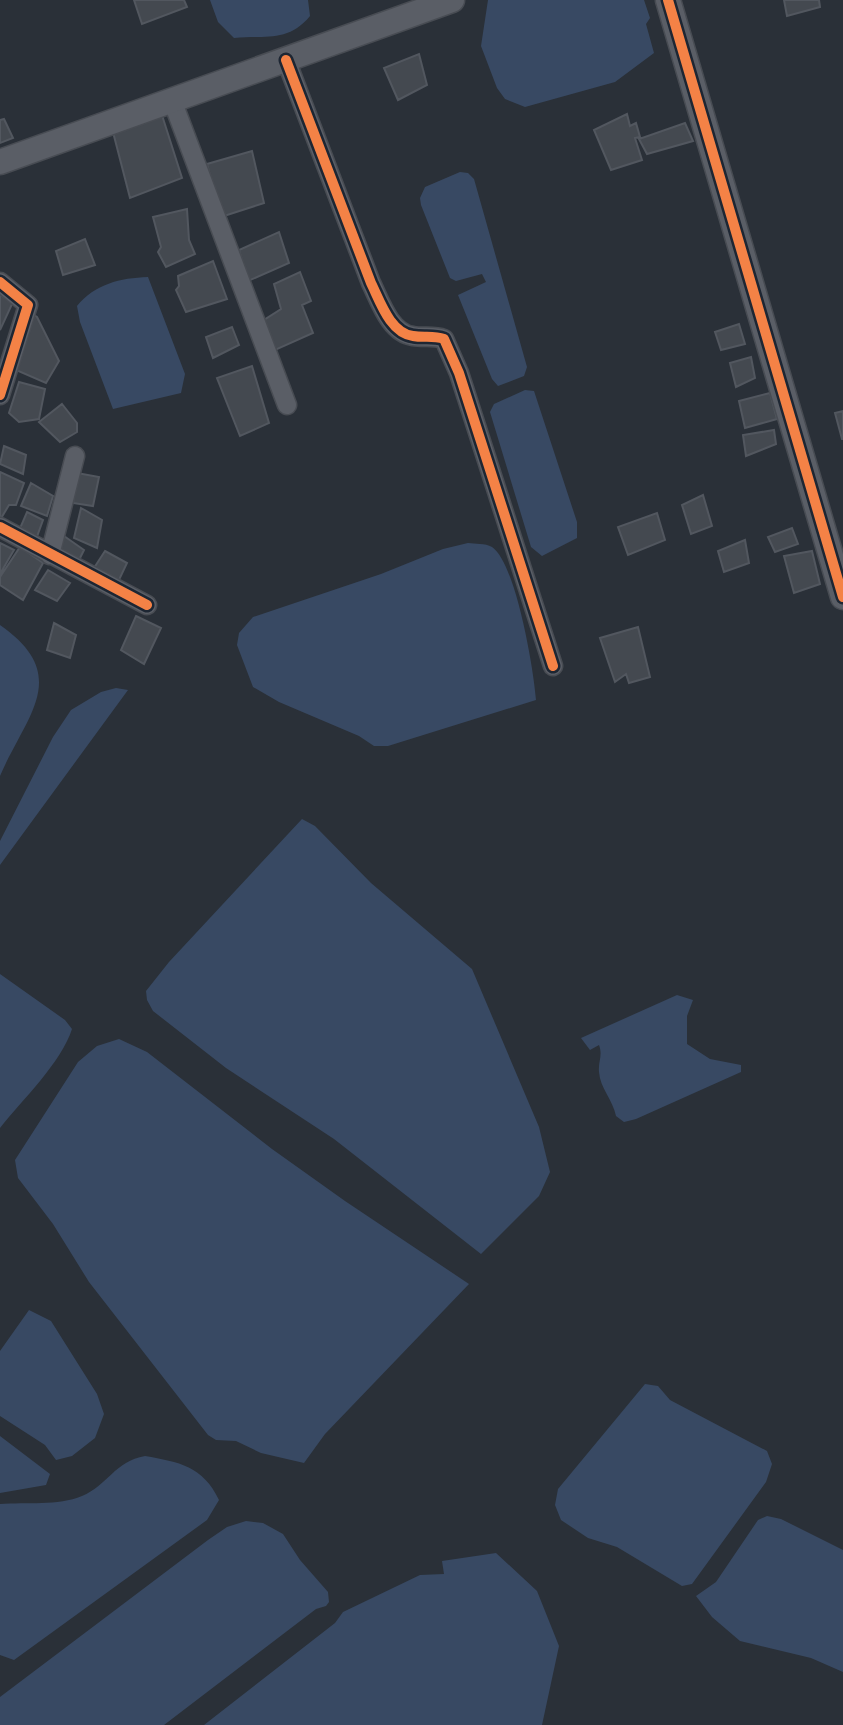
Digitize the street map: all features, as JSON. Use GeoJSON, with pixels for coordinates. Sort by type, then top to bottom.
{"type":"FeatureCollection","features":[{"type":"Feature","properties":{"kind":"street"},"geometry":{"type":"LineString","coordinates":[[0,162],[452,0]]}},
{"type":"Feature","properties":{"kind":"street"},"geometry":{"type":"LineString","coordinates":[[668,0],[843,597]]}},
{"type":"Feature","properties":{"kind":"street"},"geometry":{"type":"LineString","coordinates":[[286,60],[371,283],[388,316],[399,330],[412,336],[444,339],[459,373],[553,666]]}},
{"type":"Feature","properties":{"kind":"street"},"geometry":{"type":"LineString","coordinates":[[172,100],[287,405]]}},
{"type":"Feature","properties":{"kind":"street"},"geometry":{"type":"LineString","coordinates":[[0,282],[28,305],[0,395]]}},
{"type":"Feature","properties":{"kind":"street"},"geometry":{"type":"LineString","coordinates":[[50,555],[75,456]]}},
{"type":"Feature","properties":{"kind":"street"},"geometry":{"type":"LineString","coordinates":[[0,527],[147,605]]}},
{"type":"Feature","properties":{"kind":"water"},"geometry":{"type":"Polygon","coordinates":[[[210,0],[308,0],[310,16],[302,25],[284,34],[234,38],[218,22],[210,0]]]}},
{"type":"Feature","properties":{"kind":"water"},"geometry":{"type":"Polygon","coordinates":[[[488,0],[644,0],[650,18],[646,24],[654,53],[615,82],[525,107],[505,99],[497,88],[481,46],[488,0]]]}},
{"type":"Feature","properties":{"kind":"water"},"geometry":{"type":"Polygon","coordinates":[[[460,172],[468,173],[474,179],[527,367],[524,376],[498,386],[492,379],[458,295],[486,282],[482,274],[456,281],[450,278],[421,205],[420,198],[425,187],[460,172]]]}},
{"type":"Feature","properties":{"kind":"water"},"geometry":{"type":"Polygon","coordinates":[[[148,277],[185,374],[181,393],[113,409],[80,322],[77,306],[100,287],[148,277]]]}},
{"type":"Feature","properties":{"kind":"water"},"geometry":{"type":"Polygon","coordinates":[[[525,390],[534,391],[577,522],[577,538],[542,556],[531,547],[490,412],[494,404],[525,390]]]}},
{"type":"Feature","properties":{"kind":"water"},"geometry":{"type":"Polygon","coordinates":[[[468,543],[492,547],[509,574],[528,643],[536,700],[388,746],[374,746],[359,736],[279,702],[253,687],[237,645],[239,633],[253,617],[381,574],[443,549],[468,543]]]}},
{"type":"Feature","properties":{"kind":"water"},"geometry":{"type":"Polygon","coordinates":[[[0,625],[22,644],[34,662],[39,679],[31,715],[0,776],[0,625]]]}},
{"type":"Feature","properties":{"kind":"water"},"geometry":{"type":"Polygon","coordinates":[[[116,688],[128,690],[0,865],[0,841],[53,737],[71,710],[101,692],[116,688]]]}},
{"type":"Feature","properties":{"kind":"water"},"geometry":{"type":"Polygon","coordinates":[[[302,819],[315,826],[371,883],[472,969],[539,1127],[550,1172],[539,1196],[481,1254],[334,1139],[226,1068],[153,1011],[147,1000],[146,991],[169,962],[302,819]]]}},
{"type":"Feature","properties":{"kind":"water"},"geometry":{"type":"Polygon","coordinates":[[[0,974],[65,1020],[72,1029],[50,1068],[0,1128],[0,974]]]}},
{"type":"Feature","properties":{"kind":"water"},"geometry":{"type":"Polygon","coordinates":[[[677,995],[693,1000],[687,1016],[687,1044],[710,1059],[741,1065],[741,1072],[624,1122],[616,1116],[602,1083],[599,1045],[590,1050],[581,1038],[677,995]]]}},
{"type":"Feature","properties":{"kind":"water"},"geometry":{"type":"Polygon","coordinates":[[[119,1039],[147,1052],[272,1149],[469,1284],[325,1434],[304,1463],[261,1453],[236,1441],[216,1440],[208,1435],[89,1282],[53,1224],[18,1178],[15,1160],[78,1062],[97,1046],[119,1039]]]}},
{"type":"Feature","properties":{"kind":"water"},"geometry":{"type":"Polygon","coordinates":[[[29,1310],[51,1321],[97,1394],[104,1414],[95,1438],[72,1456],[56,1460],[45,1445],[0,1416],[0,1351],[29,1310]]]}},
{"type":"Feature","properties":{"kind":"water"},"geometry":{"type":"Polygon","coordinates":[[[645,1384],[658,1386],[670,1400],[767,1451],[772,1464],[766,1482],[692,1584],[682,1586],[617,1547],[588,1538],[561,1520],[555,1505],[558,1489],[645,1384]]]}},
{"type":"Feature","properties":{"kind":"water"},"geometry":{"type":"Polygon","coordinates":[[[0,1436],[50,1474],[46,1485],[0,1493],[0,1436]]]}},
{"type":"Feature","properties":{"kind":"water"},"geometry":{"type":"Polygon","coordinates":[[[145,1456],[189,1468],[205,1480],[219,1500],[207,1520],[14,1660],[0,1655],[0,1504],[73,1499],[91,1492],[126,1463],[145,1456]]]}},
{"type":"Feature","properties":{"kind":"water"},"geometry":{"type":"Polygon","coordinates":[[[767,1516],[781,1519],[843,1550],[843,1672],[811,1658],[740,1641],[712,1617],[696,1596],[716,1582],[758,1520],[767,1516]]]}},
{"type":"Feature","properties":{"kind":"water"},"geometry":{"type":"Polygon","coordinates":[[[246,1521],[263,1523],[283,1534],[300,1560],[328,1592],[329,1602],[326,1606],[316,1609],[164,1725],[0,1725],[0,1697],[208,1540],[227,1527],[246,1521]]]}},
{"type":"Feature","properties":{"kind":"water"},"geometry":{"type":"Polygon","coordinates":[[[496,1553],[537,1591],[559,1646],[542,1725],[204,1725],[335,1623],[343,1612],[420,1575],[444,1574],[442,1561],[496,1553]]]}},
{"type":"Feature","properties":{"kind":"building"},"geometry":{"type":"Polygon","coordinates":[[[134,0],[184,0],[187,7],[142,24],[134,0]]]}},
{"type":"Feature","properties":{"kind":"building"},"geometry":{"type":"Polygon","coordinates":[[[784,0],[819,0],[820,7],[787,16],[784,0]]]}},
{"type":"Feature","properties":{"kind":"building"},"geometry":{"type":"Polygon","coordinates":[[[419,54],[427,85],[398,100],[384,68],[419,54]]]}},
{"type":"Feature","properties":{"kind":"building"},"geometry":{"type":"Polygon","coordinates":[[[161,112],[182,178],[130,198],[113,132],[161,112]]]}},
{"type":"Feature","properties":{"kind":"building"},"geometry":{"type":"Polygon","coordinates":[[[627,114],[630,126],[636,123],[640,137],[635,138],[642,160],[611,170],[594,130],[627,114]]]}},
{"type":"Feature","properties":{"kind":"building"},"geometry":{"type":"Polygon","coordinates":[[[4,119],[13,138],[0,143],[0,120],[4,119]]]}},
{"type":"Feature","properties":{"kind":"building"},"geometry":{"type":"Polygon","coordinates":[[[685,123],[693,141],[647,154],[639,139],[685,123]]]}},
{"type":"Feature","properties":{"kind":"building"},"geometry":{"type":"Polygon","coordinates":[[[252,151],[264,203],[221,217],[207,164],[252,151]]]}},
{"type":"Feature","properties":{"kind":"building"},"geometry":{"type":"Polygon","coordinates":[[[187,209],[189,240],[195,254],[166,267],[158,252],[161,247],[153,217],[187,209]]]}},
{"type":"Feature","properties":{"kind":"building"},"geometry":{"type":"Polygon","coordinates":[[[279,232],[289,263],[248,281],[239,250],[279,232]]]}},
{"type":"Feature","properties":{"kind":"building"},"geometry":{"type":"Polygon","coordinates":[[[85,239],[95,265],[63,275],[56,251],[85,239]]]}},
{"type":"Feature","properties":{"kind":"building"},"geometry":{"type":"Polygon","coordinates":[[[213,261],[227,299],[186,312],[176,290],[179,286],[178,276],[213,261]]]}},
{"type":"Feature","properties":{"kind":"building"},"geometry":{"type":"Polygon","coordinates":[[[300,272],[311,301],[302,305],[313,333],[275,350],[264,320],[281,309],[274,284],[300,272]]]}},
{"type":"Feature","properties":{"kind":"building"},"geometry":{"type":"Polygon","coordinates":[[[0,295],[13,302],[0,330],[0,295]]]}},
{"type":"Feature","properties":{"kind":"building"},"geometry":{"type":"Polygon","coordinates":[[[34,315],[59,361],[46,383],[16,370],[34,315]]]}},
{"type":"Feature","properties":{"kind":"building"},"geometry":{"type":"Polygon","coordinates":[[[739,324],[745,344],[721,350],[715,332],[739,324]]]}},
{"type":"Feature","properties":{"kind":"building"},"geometry":{"type":"Polygon","coordinates":[[[232,327],[239,345],[213,358],[206,337],[232,327]]]}},
{"type":"Feature","properties":{"kind":"building"},"geometry":{"type":"Polygon","coordinates":[[[751,357],[755,378],[736,387],[730,363],[751,357]]]}},
{"type":"Feature","properties":{"kind":"building"},"geometry":{"type":"Polygon","coordinates":[[[252,366],[269,423],[240,436],[217,378],[252,366]]]}},
{"type":"Feature","properties":{"kind":"building"},"geometry":{"type":"Polygon","coordinates":[[[19,382],[45,389],[39,419],[19,422],[9,413],[19,382]]]}},
{"type":"Feature","properties":{"kind":"building"},"geometry":{"type":"Polygon","coordinates":[[[770,393],[777,419],[745,428],[739,401],[770,393]]]}},
{"type":"Feature","properties":{"kind":"building"},"geometry":{"type":"Polygon","coordinates":[[[62,404],[77,423],[77,432],[60,442],[39,422],[62,404]]]}},
{"type":"Feature","properties":{"kind":"building"},"geometry":{"type":"Polygon","coordinates":[[[843,411],[843,439],[842,439],[835,413],[843,411]]]}},
{"type":"Feature","properties":{"kind":"building"},"geometry":{"type":"Polygon","coordinates":[[[774,430],[776,444],[746,456],[743,435],[774,430]]]}},
{"type":"Feature","properties":{"kind":"building"},"geometry":{"type":"Polygon","coordinates":[[[4,446],[26,455],[23,474],[0,464],[4,446]]]}},
{"type":"Feature","properties":{"kind":"building"},"geometry":{"type":"Polygon","coordinates":[[[0,472],[24,483],[16,505],[9,505],[0,520],[0,472]]]}},
{"type":"Feature","properties":{"kind":"building"},"geometry":{"type":"Polygon","coordinates":[[[77,473],[99,477],[93,506],[73,503],[77,473]]]}},
{"type":"Feature","properties":{"kind":"building"},"geometry":{"type":"Polygon","coordinates":[[[31,483],[53,496],[47,516],[21,506],[31,483]]]}},
{"type":"Feature","properties":{"kind":"building"},"geometry":{"type":"Polygon","coordinates":[[[703,495],[712,526],[691,534],[682,505],[703,495]]]}},
{"type":"Feature","properties":{"kind":"building"},"geometry":{"type":"Polygon","coordinates":[[[81,508],[102,520],[97,548],[74,538],[81,508]]]}},
{"type":"Feature","properties":{"kind":"building"},"geometry":{"type":"Polygon","coordinates":[[[27,512],[43,520],[35,542],[18,533],[27,512]]]}},
{"type":"Feature","properties":{"kind":"building"},"geometry":{"type":"Polygon","coordinates":[[[657,513],[665,540],[628,555],[618,527],[657,513]]]}},
{"type":"Feature","properties":{"kind":"building"},"geometry":{"type":"Polygon","coordinates":[[[792,528],[798,544],[775,552],[768,537],[792,528]]]}},
{"type":"Feature","properties":{"kind":"building"},"geometry":{"type":"Polygon","coordinates":[[[64,536],[84,550],[77,564],[56,552],[64,536]]]}},
{"type":"Feature","properties":{"kind":"building"},"geometry":{"type":"Polygon","coordinates":[[[745,540],[749,563],[724,572],[718,551],[745,540]]]}},
{"type":"Feature","properties":{"kind":"building"},"geometry":{"type":"Polygon","coordinates":[[[0,543],[14,550],[0,574],[0,543]]]}},
{"type":"Feature","properties":{"kind":"building"},"geometry":{"type":"Polygon","coordinates":[[[20,547],[43,563],[23,600],[0,585],[0,577],[20,547]]]}},
{"type":"Feature","properties":{"kind":"building"},"geometry":{"type":"Polygon","coordinates":[[[105,551],[127,563],[118,582],[92,571],[105,551]]]}},
{"type":"Feature","properties":{"kind":"building"},"geometry":{"type":"Polygon","coordinates":[[[812,551],[820,584],[794,593],[784,556],[812,551]]]}},
{"type":"Feature","properties":{"kind":"building"},"geometry":{"type":"Polygon","coordinates":[[[48,570],[70,583],[57,601],[35,590],[48,570]]]}},
{"type":"Feature","properties":{"kind":"building"},"geometry":{"type":"Polygon","coordinates":[[[136,616],[161,628],[144,664],[121,650],[136,616]]]}},
{"type":"Feature","properties":{"kind":"building"},"geometry":{"type":"Polygon","coordinates":[[[54,623],[76,635],[70,658],[47,650],[54,623]]]}},
{"type":"Feature","properties":{"kind":"building"},"geometry":{"type":"Polygon","coordinates":[[[638,627],[650,677],[629,683],[626,674],[615,682],[600,638],[638,627]]]}},
{"type":"Feature","properties":{"kind":"cycle path"},"geometry":{"type":"LineString","coordinates":[[668,0],[843,597]]}},
{"type":"Feature","properties":{"kind":"cycle path"},"geometry":{"type":"LineString","coordinates":[[286,60],[382,307],[392,323],[405,334],[444,339],[459,373],[553,666]]}},
{"type":"Feature","properties":{"kind":"cycle path"},"geometry":{"type":"LineString","coordinates":[[0,282],[28,305],[0,395]]}},
{"type":"Feature","properties":{"kind":"cycle path"},"geometry":{"type":"LineString","coordinates":[[0,527],[147,605]]}}]}
